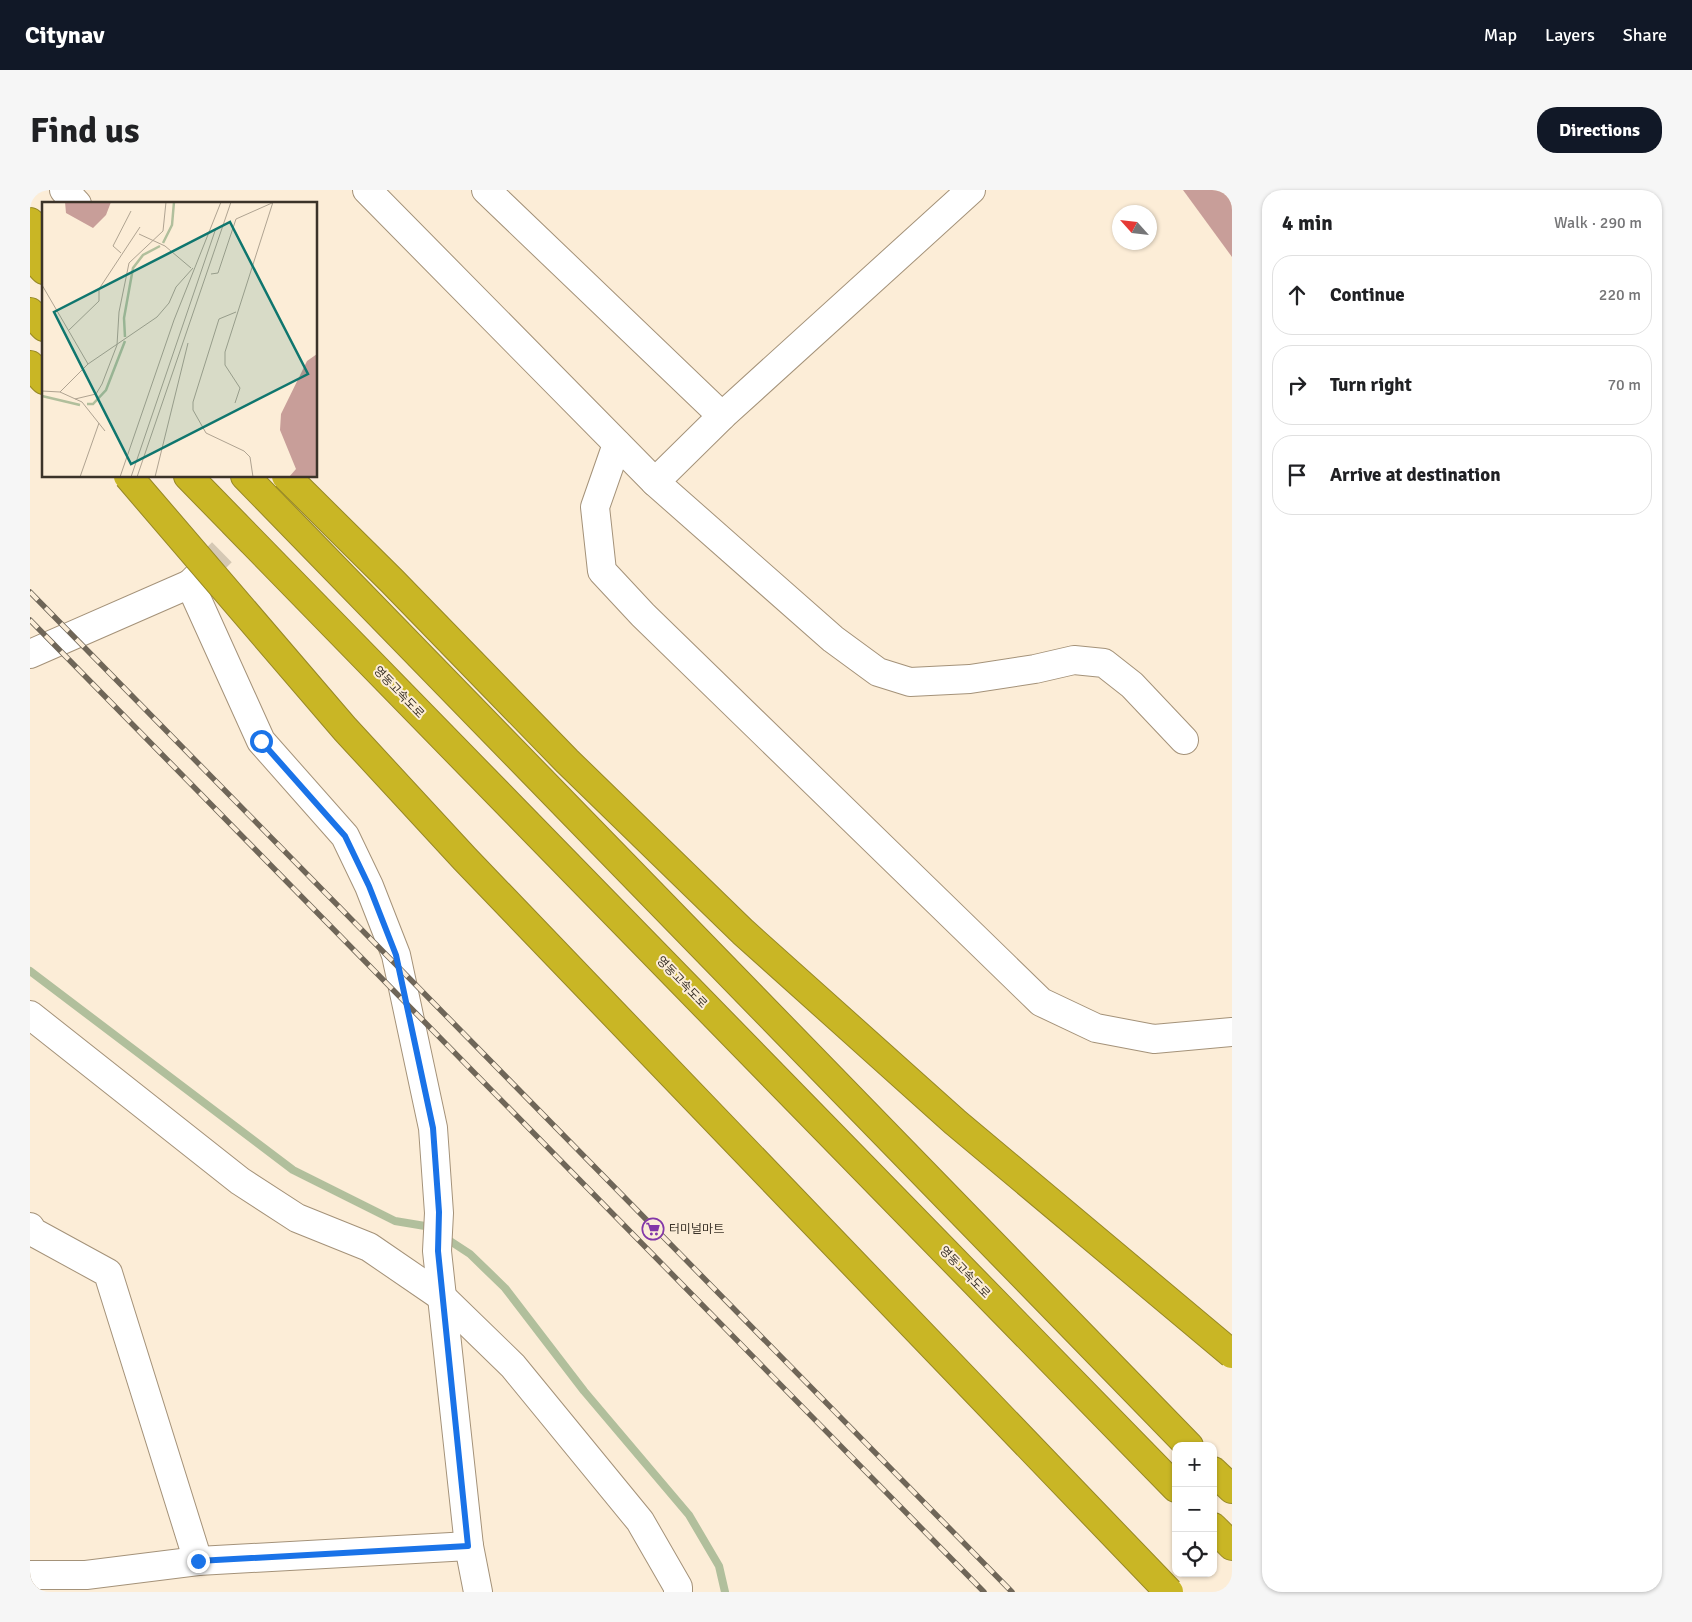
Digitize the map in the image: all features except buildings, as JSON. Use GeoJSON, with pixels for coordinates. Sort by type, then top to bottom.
{"type":"FeatureCollection","features":[{"type":"Feature","properties":{"kind":"highway"},"geometry":{"type":"LineString","coordinates":[[30,222],[42,234]]}},
{"type":"Feature","properties":{"kind":"highway"},"geometry":{"type":"LineString","coordinates":[[30,255],[42,268]]}},
{"type":"Feature","properties":{"kind":"highway"},"geometry":{"type":"LineString","coordinates":[[30,312],[42,325]]}},
{"type":"Feature","properties":{"kind":"highway"},"geometry":{"type":"LineString","coordinates":[[30,364],[42,378]]}},
{"type":"Feature","properties":{"kind":"highway"},"geometry":{"type":"LineString","coordinates":[[130,478],[345,729],[465,859],[1170,1592]]}},
{"type":"Feature","properties":{"kind":"highway","name":"영동고속도로"},"geometry":{"type":"LineString","coordinates":[[190,478],[1175,1487]]}},
{"type":"Feature","properties":{"kind":"highway"},"geometry":{"type":"LineString","coordinates":[[247,478],[1184,1442]]}},
{"type":"Feature","properties":{"kind":"highway"},"geometry":{"type":"LineString","coordinates":[[294,478],[567,761],[743,932],[955,1122],[1232,1354]]}},
{"type":"Feature","properties":{"kind":"highway"},"geometry":{"type":"LineString","coordinates":[[1217,1475],[1232,1490]]}},
{"type":"Feature","properties":{"kind":"highway"},"geometry":{"type":"LineString","coordinates":[[1217,1531],[1232,1546]]}},
{"type":"Feature","properties":{"kind":"street"},"geometry":{"type":"LineString","coordinates":[[64,190],[75,202]]}},
{"type":"Feature","properties":{"kind":"street"},"geometry":{"type":"LineString","coordinates":[[366,190],[655,482],[833,639],[878,672],[910,682],[970,679],[1074,660],[1104,663],[1132,686],[1184,740]]}},
{"type":"Feature","properties":{"kind":"street"},"geometry":{"type":"LineString","coordinates":[[486,190],[722,416]]}},
{"type":"Feature","properties":{"kind":"street"},"geometry":{"type":"LineString","coordinates":[[655,482],[722,416],[971,190]]}},
{"type":"Feature","properties":{"kind":"street"},"geometry":{"type":"LineString","coordinates":[[617,444],[595,507],[602,571],[658,629],[1041,1002],[1096,1028],[1154,1039],[1232,1032]]}},
{"type":"Feature","properties":{"kind":"street"},"geometry":{"type":"LineString","coordinates":[[30,654],[196,578],[261,741],[345,836],[369,886],[396,955],[433,1128],[439,1212],[438,1251],[442,1297],[468,1546],[478,1592]]}},
{"type":"Feature","properties":{"kind":"street"},"geometry":{"type":"LineString","coordinates":[[30,1016],[240,1181],[297,1218],[368,1247],[442,1297],[513,1366],[640,1521],[678,1587],[678,1592]]}},
{"type":"Feature","properties":{"kind":"street"},"geometry":{"type":"LineString","coordinates":[[30,1227],[33,1232],[108,1273],[198,1561]]}},
{"type":"Feature","properties":{"kind":"street"},"geometry":{"type":"LineString","coordinates":[[30,1576],[86,1575],[198,1561],[468,1546]]}},
{"type":"Feature","properties":{"kind":"shaded area"},"geometry":{"type":"Polygon","coordinates":[[[1183,190],[1232,190],[1232,257],[1183,190]]]}},
{"type":"Feature","properties":{"kind":"waterway"},"geometry":{"type":"LineString","coordinates":[[30,971],[293,1170],[395,1221],[425,1226],[432,1230]]}},
{"type":"Feature","properties":{"kind":"waterway"},"geometry":{"type":"LineString","coordinates":[[444,1237],[470,1254],[505,1288],[584,1391],[689,1515],[719,1566],[725,1592]]}},
{"type":"Feature","properties":{"kind":"tunnel"},"geometry":{"type":"LineString","coordinates":[[202,572],[296,479]]}},
{"type":"Feature","properties":{"kind":"railway"},"geometry":{"type":"LineString","coordinates":[[30,592],[1012,1592]]}},
{"type":"Feature","properties":{"kind":"railway"},"geometry":{"type":"LineString","coordinates":[[30,620],[984,1592]]}},
{"type":"Feature","properties":{"kind":"place","name":"터미널마트"},"geometry":{"type":"Point","coordinates":[653,1229]}},
{"type":"Feature","properties":{"kind":"route"},"geometry":{"type":"LineString","coordinates":[[198,1561],[468,1546],[438,1251],[439,1212],[433,1128],[396,955],[369,886],[345,836],[261,741]]}}]}
